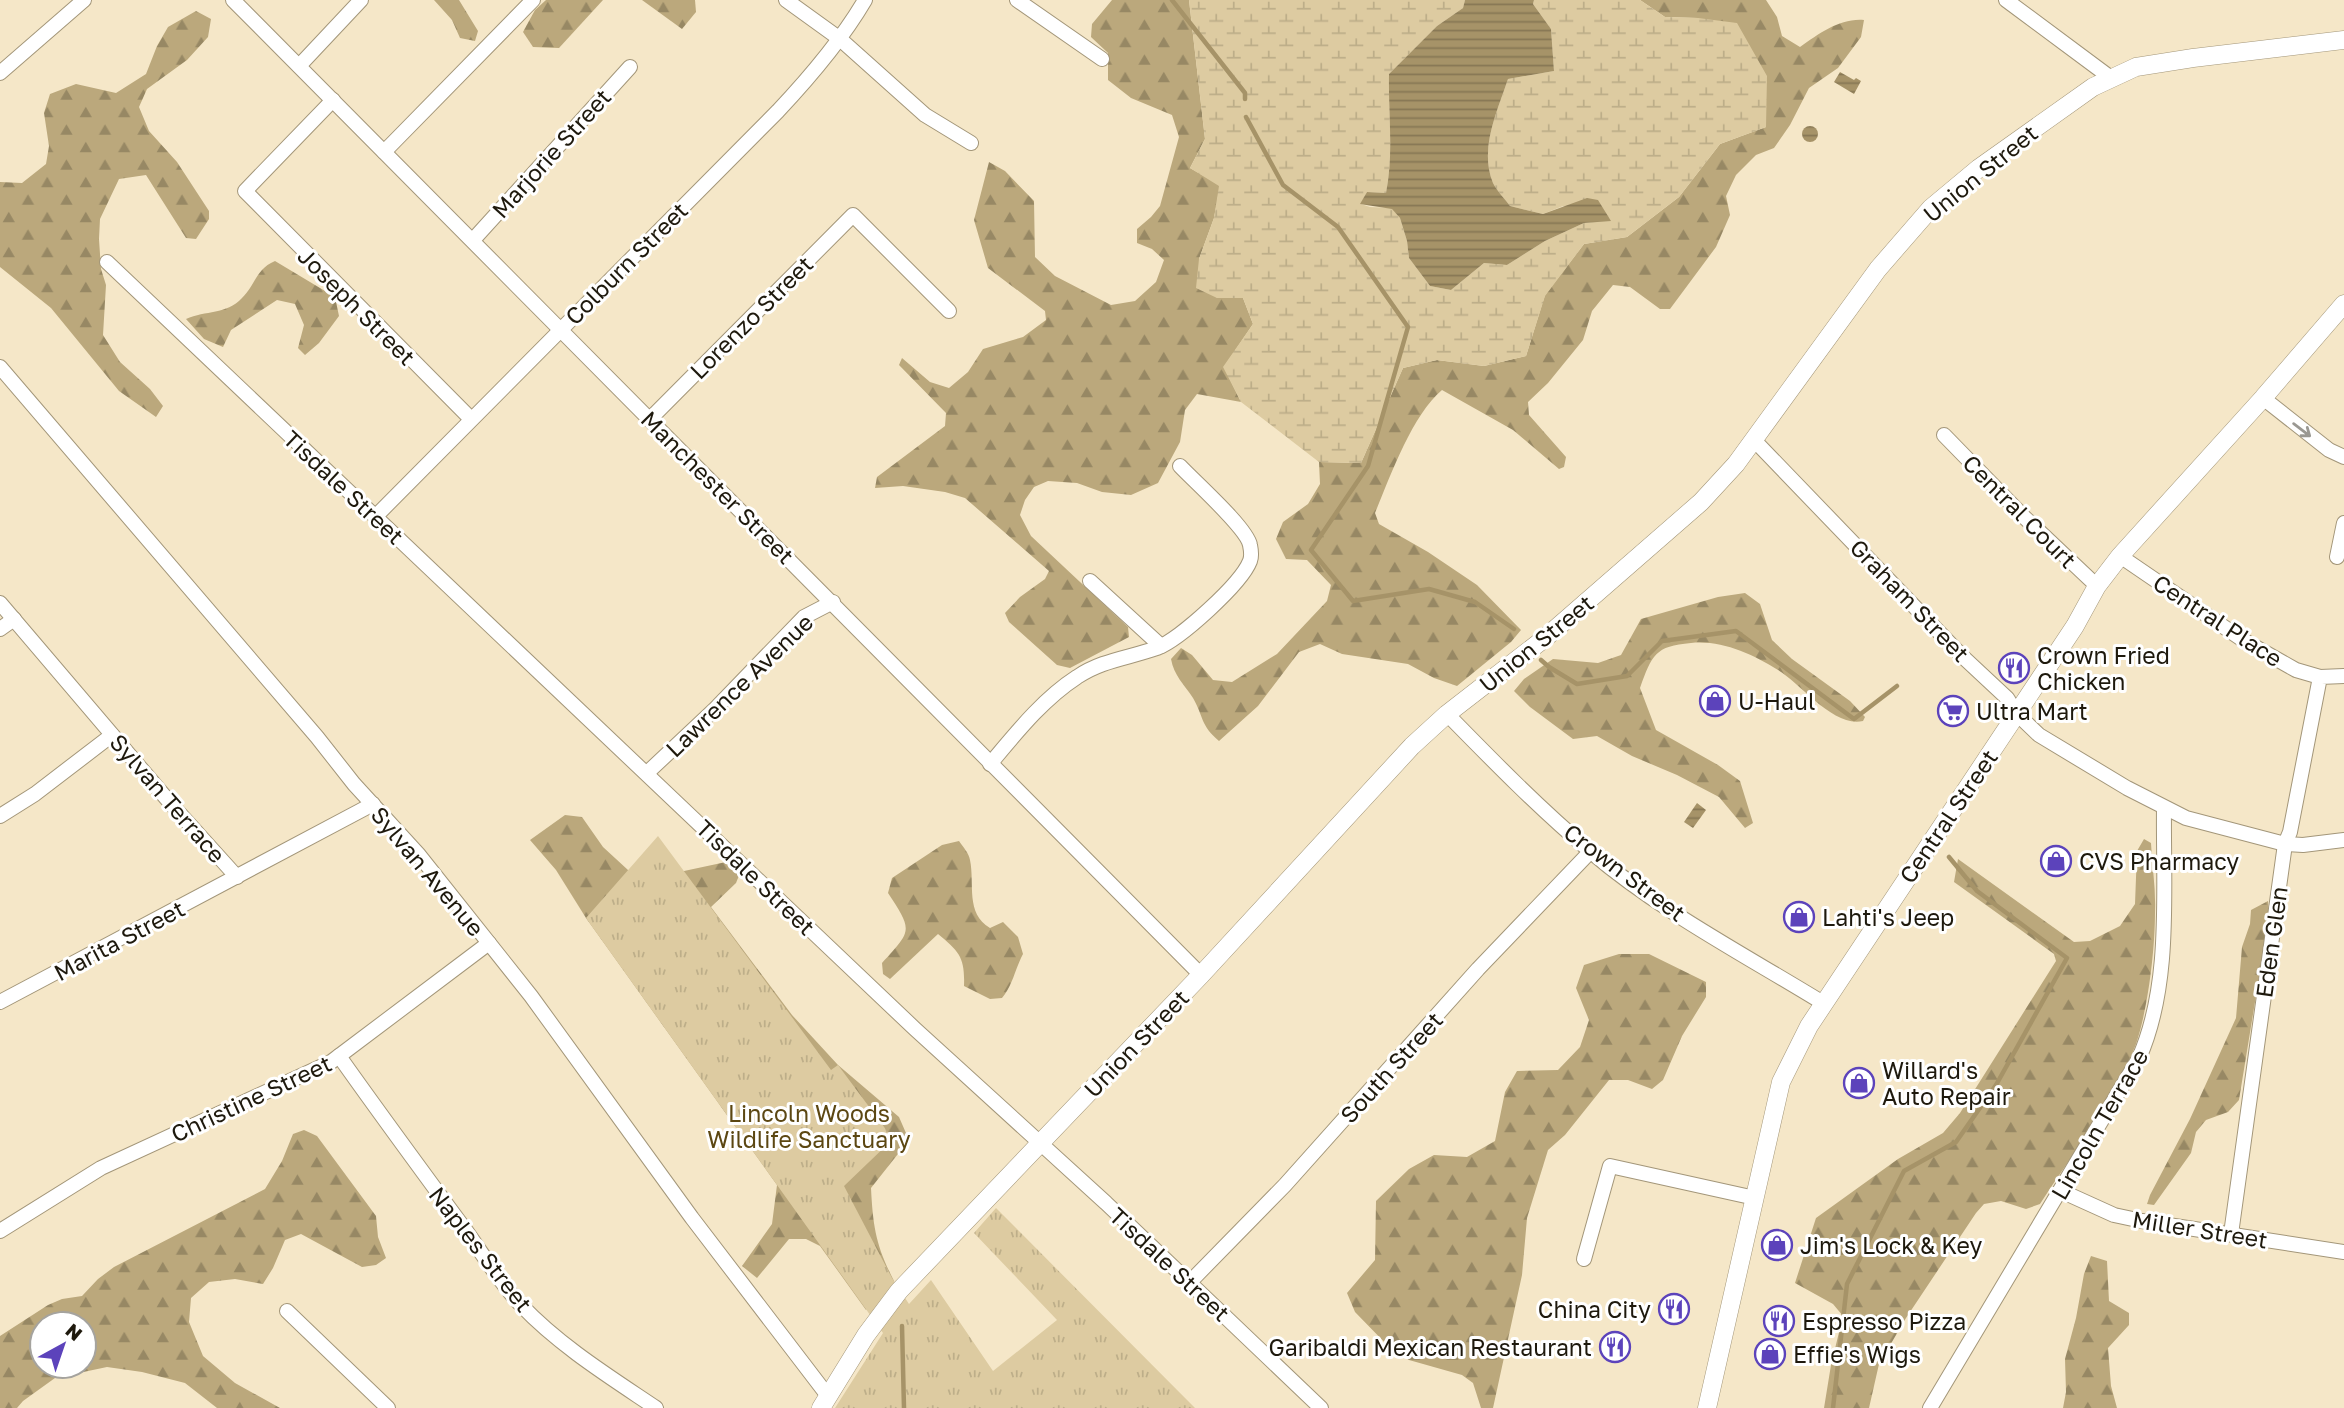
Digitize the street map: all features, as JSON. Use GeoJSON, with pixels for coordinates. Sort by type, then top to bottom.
{"type":"FeatureCollection","features":[{"type":"Feature","properties":{"kind":"main road","name":"Union Street"},"geometry":{"type":"LineString","coordinates":[[824,1402],[866,1335],[899,1291],[1201,975],[1389,770],[1447,715],[1545,638],[1685,518],[1736,464],[1878,269],[1919,220],[1979,168],[2093,87],[2136,67],[2155,62],[2344,40]]}},
{"type":"Feature","properties":{"kind":"main road","name":"Central Street"},"geometry":{"type":"LineString","coordinates":[[1707,1408],[1781,1082],[1795,1052],[1824,1003],[2075,626],[2097,586],[2120,556],[2344,304]]}},
{"type":"Feature","properties":{"kind":"street"},"geometry":{"type":"LineString","coordinates":[[0,73],[84,0]]}},
{"type":"Feature","properties":{"kind":"street","name":"Manchester Street"},"geometry":{"type":"LineString","coordinates":[[233,0],[1201,975]]}},
{"type":"Feature","properties":{"kind":"street"},"geometry":{"type":"LineString","coordinates":[[299,66],[361,0]]}},
{"type":"Feature","properties":{"kind":"street"},"geometry":{"type":"LineString","coordinates":[[384,152],[533,0]]}},
{"type":"Feature","properties":{"kind":"street"},"geometry":{"type":"LineString","coordinates":[[786,0],[840,39],[925,115],[971,143]]}},
{"type":"Feature","properties":{"kind":"street","name":"Colburn Street"},"geometry":{"type":"LineString","coordinates":[[376,516],[778,111],[840,39],[864,0]]}},
{"type":"Feature","properties":{"kind":"street"},"geometry":{"type":"LineString","coordinates":[[1017,0],[1102,59]]}},
{"type":"Feature","properties":{"kind":"street"},"geometry":{"type":"LineString","coordinates":[[2006,0],[2111,78]]}},
{"type":"Feature","properties":{"kind":"street","name":"Marjorie Street"},"geometry":{"type":"LineString","coordinates":[[473,240],[630,66]]}},
{"type":"Feature","properties":{"kind":"street","name":"Joseph Street"},"geometry":{"type":"LineString","coordinates":[[333,100],[245,191],[471,419]]}},
{"type":"Feature","properties":{"kind":"street","name":"Lorenzo Street"},"geometry":{"type":"LineString","coordinates":[[650,419],[853,215],[949,311]]}},
{"type":"Feature","properties":{"kind":"street","name":"Tisdale Street"},"geometry":{"type":"LineString","coordinates":[[107,262],[910,1024],[1190,1282],[1321,1408]]}},
{"type":"Feature","properties":{"kind":"street","name":"Sylvan Avenue"},"geometry":{"type":"LineString","coordinates":[[0,367],[419,855],[531,996],[824,1402]]}},
{"type":"Feature","properties":{"kind":"street"},"geometry":{"type":"LineString","coordinates":[[2263,398],[2329,450],[2344,457]]}},
{"type":"Feature","properties":{"kind":"street","name":"Central Court"},"geometry":{"type":"LineString","coordinates":[[1944,435],[2023,516],[2097,586]]}},
{"type":"Feature","properties":{"kind":"street","name":"Graham Street"},"geometry":{"type":"LineString","coordinates":[[1754,440],[1962,656],[2007,698],[2017,714],[2039,735],[2127,788],[2186,818],[2285,844],[2344,841]]}},
{"type":"Feature","properties":{"kind":"street"},"geometry":{"type":"LineString","coordinates":[[990,764],[1029,719],[1076,677],[1103,662],[1161,646],[1181,635],[1222,596],[1245,569],[1251,558],[1250,542],[1241,529],[1180,466]]}},
{"type":"Feature","properties":{"kind":"street"},"geometry":{"type":"LineString","coordinates":[[2337,557],[2344,523]]}},
{"type":"Feature","properties":{"kind":"street","name":"Central Place"},"geometry":{"type":"LineString","coordinates":[[2120,556],[2243,640],[2296,670],[2320,677]]}},
{"type":"Feature","properties":{"kind":"street"},"geometry":{"type":"LineString","coordinates":[[1090,581],[1161,646]]}},
{"type":"Feature","properties":{"kind":"street","name":"Lawrence Avenue"},"geometry":{"type":"LineString","coordinates":[[648,773],[715,709],[804,617],[833,602]]}},
{"type":"Feature","properties":{"kind":"street","name":"Sylvan Terrace"},"geometry":{"type":"LineString","coordinates":[[0,603],[237,877],[373,804]]}},
{"type":"Feature","properties":{"kind":"street"},"geometry":{"type":"LineString","coordinates":[[0,629],[14,619]]}},
{"type":"Feature","properties":{"kind":"street"},"geometry":{"type":"LineString","coordinates":[[2320,677],[2344,676]]}},
{"type":"Feature","properties":{"kind":"street","name":"Eden Glen"},"geometry":{"type":"LineString","coordinates":[[2231,1234],[2285,844],[2290,832],[2320,677]]}},
{"type":"Feature","properties":{"kind":"street","name":"Crown Street"},"geometry":{"type":"LineString","coordinates":[[1447,715],[1590,852],[1665,905],[1824,1003]]}},
{"type":"Feature","properties":{"kind":"street"},"geometry":{"type":"LineString","coordinates":[[0,816],[35,794],[112,735]]}},
{"type":"Feature","properties":{"kind":"street","name":"Lincoln Terrace"},"geometry":{"type":"LineString","coordinates":[[1930,1408],[2061,1191],[2139,1058],[2150,1033],[2160,976],[2164,808]]}},
{"type":"Feature","properties":{"kind":"street","name":"South Street"},"geometry":{"type":"LineString","coordinates":[[1190,1282],[1285,1185],[1478,969],[1590,852]]}},
{"type":"Feature","properties":{"kind":"street","name":"Marita Street"},"geometry":{"type":"LineString","coordinates":[[0,1002],[237,877]]}},
{"type":"Feature","properties":{"kind":"street","name":"Christine Street"},"geometry":{"type":"LineString","coordinates":[[0,1231],[101,1168],[282,1086],[339,1056],[489,943]]}},
{"type":"Feature","properties":{"kind":"street","name":"Naples Street"},"geometry":{"type":"LineString","coordinates":[[339,1056],[499,1279],[521,1305],[593,1366],[656,1408]]}},
{"type":"Feature","properties":{"kind":"street"},"geometry":{"type":"LineString","coordinates":[[1584,1259],[1609,1166],[1755,1198]]}},
{"type":"Feature","properties":{"kind":"street","name":"Miller Street"},"geometry":{"type":"LineString","coordinates":[[2061,1191],[2114,1215],[2141,1222],[2344,1252]]}},
{"type":"Feature","properties":{"kind":"street"},"geometry":{"type":"LineString","coordinates":[[287,1311],[388,1408]]}},
{"type":"Feature","properties":{"kind":"green space"},"geometry":{"type":"Polygon","coordinates":[[[434,0],[459,0],[478,31],[475,41],[460,38],[452,20],[434,0]]]}},
{"type":"Feature","properties":{"kind":"green space"},"geometry":{"type":"Polygon","coordinates":[[[546,0],[603,0],[559,48],[533,47],[523,32],[535,10],[546,0]]]}},
{"type":"Feature","properties":{"kind":"green space"},"geometry":{"type":"Polygon","coordinates":[[[642,0],[695,0],[696,12],[682,29],[642,0]]]}},
{"type":"Feature","properties":{"kind":"green space"},"geometry":{"type":"Polygon","coordinates":[[[1112,0],[1189,0],[1205,139],[1190,168],[1220,185],[1214,218],[1199,259],[1217,298],[1243,298],[1253,324],[1224,367],[1241,402],[1197,394],[1185,410],[1180,442],[1158,483],[1131,495],[1102,492],[1077,483],[1048,481],[1034,487],[1025,500],[1020,515],[1031,536],[1128,627],[1129,637],[1070,668],[1057,665],[1009,622],[1005,613],[1020,597],[1045,579],[1049,571],[965,498],[903,486],[875,488],[877,477],[945,426],[946,413],[899,365],[902,358],[930,382],[949,388],[968,372],[983,349],[1023,337],[1046,320],[1045,311],[988,268],[974,220],[989,162],[1005,171],[1034,201],[1035,257],[1055,276],[1111,305],[1135,301],[1156,282],[1164,260],[1152,249],[1137,243],[1137,229],[1160,206],[1179,137],[1172,115],[1131,98],[1108,80],[1108,53],[1091,37],[1092,24],[1112,0]]]}},
{"type":"Feature","properties":{"kind":"green space"},"geometry":{"type":"Polygon","coordinates":[[[1189,0],[1465,0],[1463,8],[1437,26],[1389,74],[1390,148],[1386,193],[1367,192],[1361,204],[1392,208],[1400,218],[1409,258],[1430,286],[1451,290],[1484,263],[1507,265],[1545,241],[1584,223],[1610,220],[1563,206],[1543,214],[1510,206],[1493,183],[1489,170],[1489,144],[1508,79],[1554,71],[1551,29],[1533,4],[1534,0],[1640,0],[1665,17],[1737,23],[1767,76],[1766,127],[1720,144],[1679,197],[1627,237],[1584,244],[1545,296],[1526,356],[1484,366],[1437,360],[1403,368],[1361,463],[1319,462],[1241,402],[1223,367],[1253,324],[1243,298],[1217,298],[1196,288],[1199,259],[1214,218],[1219,186],[1190,168],[1205,139],[1189,0]]]}},
{"type":"Feature","properties":{"kind":"green space"},"geometry":{"type":"Polygon","coordinates":[[[1640,0],[1766,0],[1777,17],[1782,36],[1800,47],[1838,24],[1864,20],[1861,37],[1838,68],[1809,88],[1790,125],[1774,148],[1756,155],[1736,175],[1726,196],[1730,215],[1716,247],[1670,309],[1660,309],[1630,287],[1613,285],[1592,311],[1583,340],[1548,383],[1528,402],[1529,415],[1566,457],[1564,467],[1559,469],[1513,430],[1442,390],[1431,401],[1412,430],[1375,513],[1379,524],[1428,552],[1477,585],[1521,630],[1511,642],[1457,686],[1434,678],[1408,664],[1342,654],[1320,644],[1299,652],[1258,706],[1219,741],[1205,725],[1171,659],[1181,648],[1192,655],[1213,680],[1232,682],[1277,654],[1327,601],[1331,585],[1307,560],[1286,559],[1276,539],[1283,522],[1308,504],[1320,484],[1319,462],[1361,463],[1403,368],[1437,360],[1484,366],[1526,356],[1545,295],[1584,244],[1627,237],[1679,197],[1720,144],[1766,127],[1698,18],[1665,17],[1640,0]]]}},
{"type":"Feature","properties":{"kind":"green space"},"geometry":{"type":"Polygon","coordinates":[[[196,11],[211,19],[208,37],[187,60],[147,89],[139,107],[149,131],[177,162],[209,211],[209,219],[196,239],[186,238],[146,175],[119,179],[100,219],[101,269],[106,285],[103,335],[120,362],[150,389],[163,406],[156,417],[119,391],[51,308],[0,267],[0,182],[22,183],[46,164],[49,146],[44,113],[50,94],[76,84],[116,93],[146,74],[168,27],[196,11]]]}},
{"type":"Feature","properties":{"kind":"green space"},"geometry":{"type":"Polygon","coordinates":[[[275,261],[335,297],[339,316],[319,343],[305,355],[298,348],[304,325],[295,304],[277,300],[231,330],[223,347],[204,339],[186,319],[223,310],[236,303],[247,293],[264,268],[275,261]]]}},
{"type":"Feature","properties":{"kind":"green space"},"geometry":{"type":"Polygon","coordinates":[[[1745,593],[1760,604],[1772,640],[1792,659],[1850,701],[1865,717],[1863,721],[1852,721],[1829,712],[1778,670],[1725,646],[1679,644],[1656,654],[1640,688],[1656,730],[1718,765],[1740,781],[1753,823],[1745,828],[1719,797],[1632,756],[1597,736],[1573,739],[1530,707],[1514,691],[1524,679],[1553,659],[1598,663],[1621,655],[1641,619],[1718,597],[1745,593]]]}},
{"type":"Feature","properties":{"kind":"green space"},"geometry":{"type":"Polygon","coordinates":[[[565,815],[582,817],[603,847],[628,870],[670,874],[726,862],[740,873],[736,883],[711,907],[792,1015],[838,1065],[899,1117],[909,1140],[871,1188],[876,1236],[894,1281],[866,1310],[820,1246],[806,1239],[789,1239],[757,1278],[742,1266],[772,1224],[777,1185],[586,918],[556,870],[530,840],[565,815]]]}},
{"type":"Feature","properties":{"kind":"green space","name":"Lincoln Woods Wildlife Sanctuary"},"geometry":{"type":"Polygon","coordinates":[[[658,836],[831,1070],[838,1065],[893,1139],[844,1186],[892,1278],[909,1304],[931,1280],[993,1371],[1057,1320],[974,1233],[996,1208],[1195,1408],[835,1408],[883,1333],[586,918],[658,836]]]}},
{"type":"Feature","properties":{"kind":"green space"},"geometry":{"type":"Polygon","coordinates":[[[2144,839],[2151,843],[2154,886],[2152,961],[2140,1030],[2117,1085],[2040,1204],[2026,1209],[2001,1201],[1984,1204],[1976,1213],[1906,1318],[1879,1364],[1869,1408],[1824,1408],[1843,1316],[1833,1304],[1795,1283],[1816,1218],[1898,1159],[1943,1133],[1960,1113],[2056,961],[2054,954],[1954,882],[1958,859],[2074,942],[2090,941],[2120,926],[2135,904],[2137,851],[2144,839]]]}},
{"type":"Feature","properties":{"kind":"green space"},"geometry":{"type":"Polygon","coordinates":[[[959,841],[969,857],[972,897],[977,914],[990,928],[1003,922],[1018,937],[1023,954],[1002,998],[990,999],[964,986],[960,956],[938,934],[890,979],[883,974],[882,963],[906,930],[902,915],[888,893],[892,878],[942,845],[959,841]]]}},
{"type":"Feature","properties":{"kind":"green space"},"geometry":{"type":"Polygon","coordinates":[[[2268,901],[2269,916],[2239,1100],[2228,1112],[2206,1120],[2196,1132],[2191,1153],[2154,1205],[2147,1204],[2236,1018],[2242,947],[2250,924],[2251,910],[2268,901]]]}},
{"type":"Feature","properties":{"kind":"green space"},"geometry":{"type":"Polygon","coordinates":[[[1619,954],[1649,954],[1706,982],[1706,997],[1682,1036],[1663,1080],[1652,1089],[1628,1080],[1609,1080],[1565,1135],[1548,1150],[1527,1218],[1522,1275],[1493,1408],[1481,1408],[1473,1383],[1462,1375],[1409,1360],[1390,1348],[1355,1312],[1347,1293],[1375,1260],[1376,1201],[1409,1169],[1434,1155],[1467,1157],[1495,1141],[1505,1092],[1517,1071],[1558,1070],[1580,1047],[1589,1020],[1576,988],[1584,965],[1619,954]]]}},
{"type":"Feature","properties":{"kind":"green space"},"geometry":{"type":"Polygon","coordinates":[[[304,1130],[317,1136],[376,1216],[378,1237],[386,1258],[376,1265],[362,1267],[301,1234],[285,1240],[263,1284],[235,1279],[209,1282],[191,1298],[189,1322],[203,1356],[235,1383],[280,1408],[217,1408],[185,1383],[142,1372],[107,1367],[98,1369],[98,1310],[40,1310],[62,1299],[82,1296],[114,1267],[265,1189],[282,1161],[293,1134],[304,1130]]]}},
{"type":"Feature","properties":{"kind":"green space"},"geometry":{"type":"Polygon","coordinates":[[[2091,1256],[2107,1261],[2109,1301],[2129,1313],[2129,1325],[2108,1348],[2111,1386],[2117,1408],[2063,1408],[2066,1392],[2065,1359],[2084,1274],[2091,1256]]]}},
{"type":"Feature","properties":{"kind":"green space"},"geometry":{"type":"Polygon","coordinates":[[[28,1318],[28,1380],[52,1380],[17,1408],[0,1408],[0,1336],[28,1318]]]}},
{"type":"Feature","properties":{"kind":"shaded area"},"geometry":{"type":"Polygon","coordinates":[[[1465,0],[1534,0],[1533,4],[1551,29],[1554,71],[1508,79],[1489,144],[1489,170],[1493,183],[1510,206],[1543,214],[1587,198],[1598,200],[1611,221],[1584,223],[1545,241],[1507,265],[1484,263],[1451,290],[1430,286],[1409,258],[1400,218],[1392,209],[1360,204],[1367,192],[1386,193],[1390,148],[1389,74],[1437,26],[1463,8],[1465,0]]]}},
{"type":"Feature","properties":{"kind":"shaded area"},"geometry":{"type":"Polygon","coordinates":[[[1840,72],[1861,81],[1854,94],[1834,82],[1840,72]]]}},
{"type":"Feature","properties":{"kind":"shaded area"},"geometry":{"type":"Polygon","coordinates":[[[1807,126],[1813,126],[1818,134],[1816,140],[1807,142],[1802,137],[1802,131],[1807,126]]]}},
{"type":"Feature","properties":{"kind":"shaded area"},"geometry":{"type":"Polygon","coordinates":[[[1697,803],[1706,810],[1693,828],[1684,822],[1697,803]]]}},
{"type":"Feature","properties":{"kind":"waterway"},"geometry":{"type":"LineString","coordinates":[[1172,0],[1245,93],[1245,99]]}},
{"type":"Feature","properties":{"kind":"waterway"},"geometry":{"type":"LineString","coordinates":[[1246,117],[1283,185],[1338,227],[1408,327],[1368,466],[1311,550],[1353,601],[1429,589],[1475,602],[1514,629]]}},
{"type":"Feature","properties":{"kind":"waterway"},"geometry":{"type":"LineString","coordinates":[[1541,660],[1577,684],[1627,676],[1662,641],[1736,631],[1854,719],[1897,686]]}},
{"type":"Feature","properties":{"kind":"waterway"},"geometry":{"type":"LineString","coordinates":[[1833,1408],[1847,1284],[1904,1171],[1956,1142],[1996,1085],[2067,958],[1977,891],[1949,857]]}},
{"type":"Feature","properties":{"kind":"waterway"},"geometry":{"type":"LineString","coordinates":[[902,1326],[904,1408]]}},
{"type":"Feature","properties":{"kind":"place","name":"Crown Fried Chicken"},"geometry":{"type":"Point","coordinates":[2014,668]}},
{"type":"Feature","properties":{"kind":"place","name":"U-Haul"},"geometry":{"type":"Point","coordinates":[1715,701]}},
{"type":"Feature","properties":{"kind":"place","name":"Ultra Mart"},"geometry":{"type":"Point","coordinates":[1953,711]}},
{"type":"Feature","properties":{"kind":"place","name":"CVS Pharmacy"},"geometry":{"type":"Point","coordinates":[2056,861]}},
{"type":"Feature","properties":{"kind":"place","name":"Lahti's Jeep"},"geometry":{"type":"Point","coordinates":[1799,917]}},
{"type":"Feature","properties":{"kind":"place","name":"Willard's Auto Repair"},"geometry":{"type":"Point","coordinates":[1859,1083]}},
{"type":"Feature","properties":{"kind":"place","name":"Jim's Lock & Key"},"geometry":{"type":"Point","coordinates":[1777,1245]}},
{"type":"Feature","properties":{"kind":"place","name":"China City"},"geometry":{"type":"Point","coordinates":[1674,1309]}},
{"type":"Feature","properties":{"kind":"place","name":"Espresso Pizza"},"geometry":{"type":"Point","coordinates":[1779,1321]}},
{"type":"Feature","properties":{"kind":"place","name":"Garibaldi Mexican Restaurant"},"geometry":{"type":"Point","coordinates":[1615,1347]}},
{"type":"Feature","properties":{"kind":"place","name":"Effie's Wigs"},"geometry":{"type":"Point","coordinates":[1770,1354]}}]}
